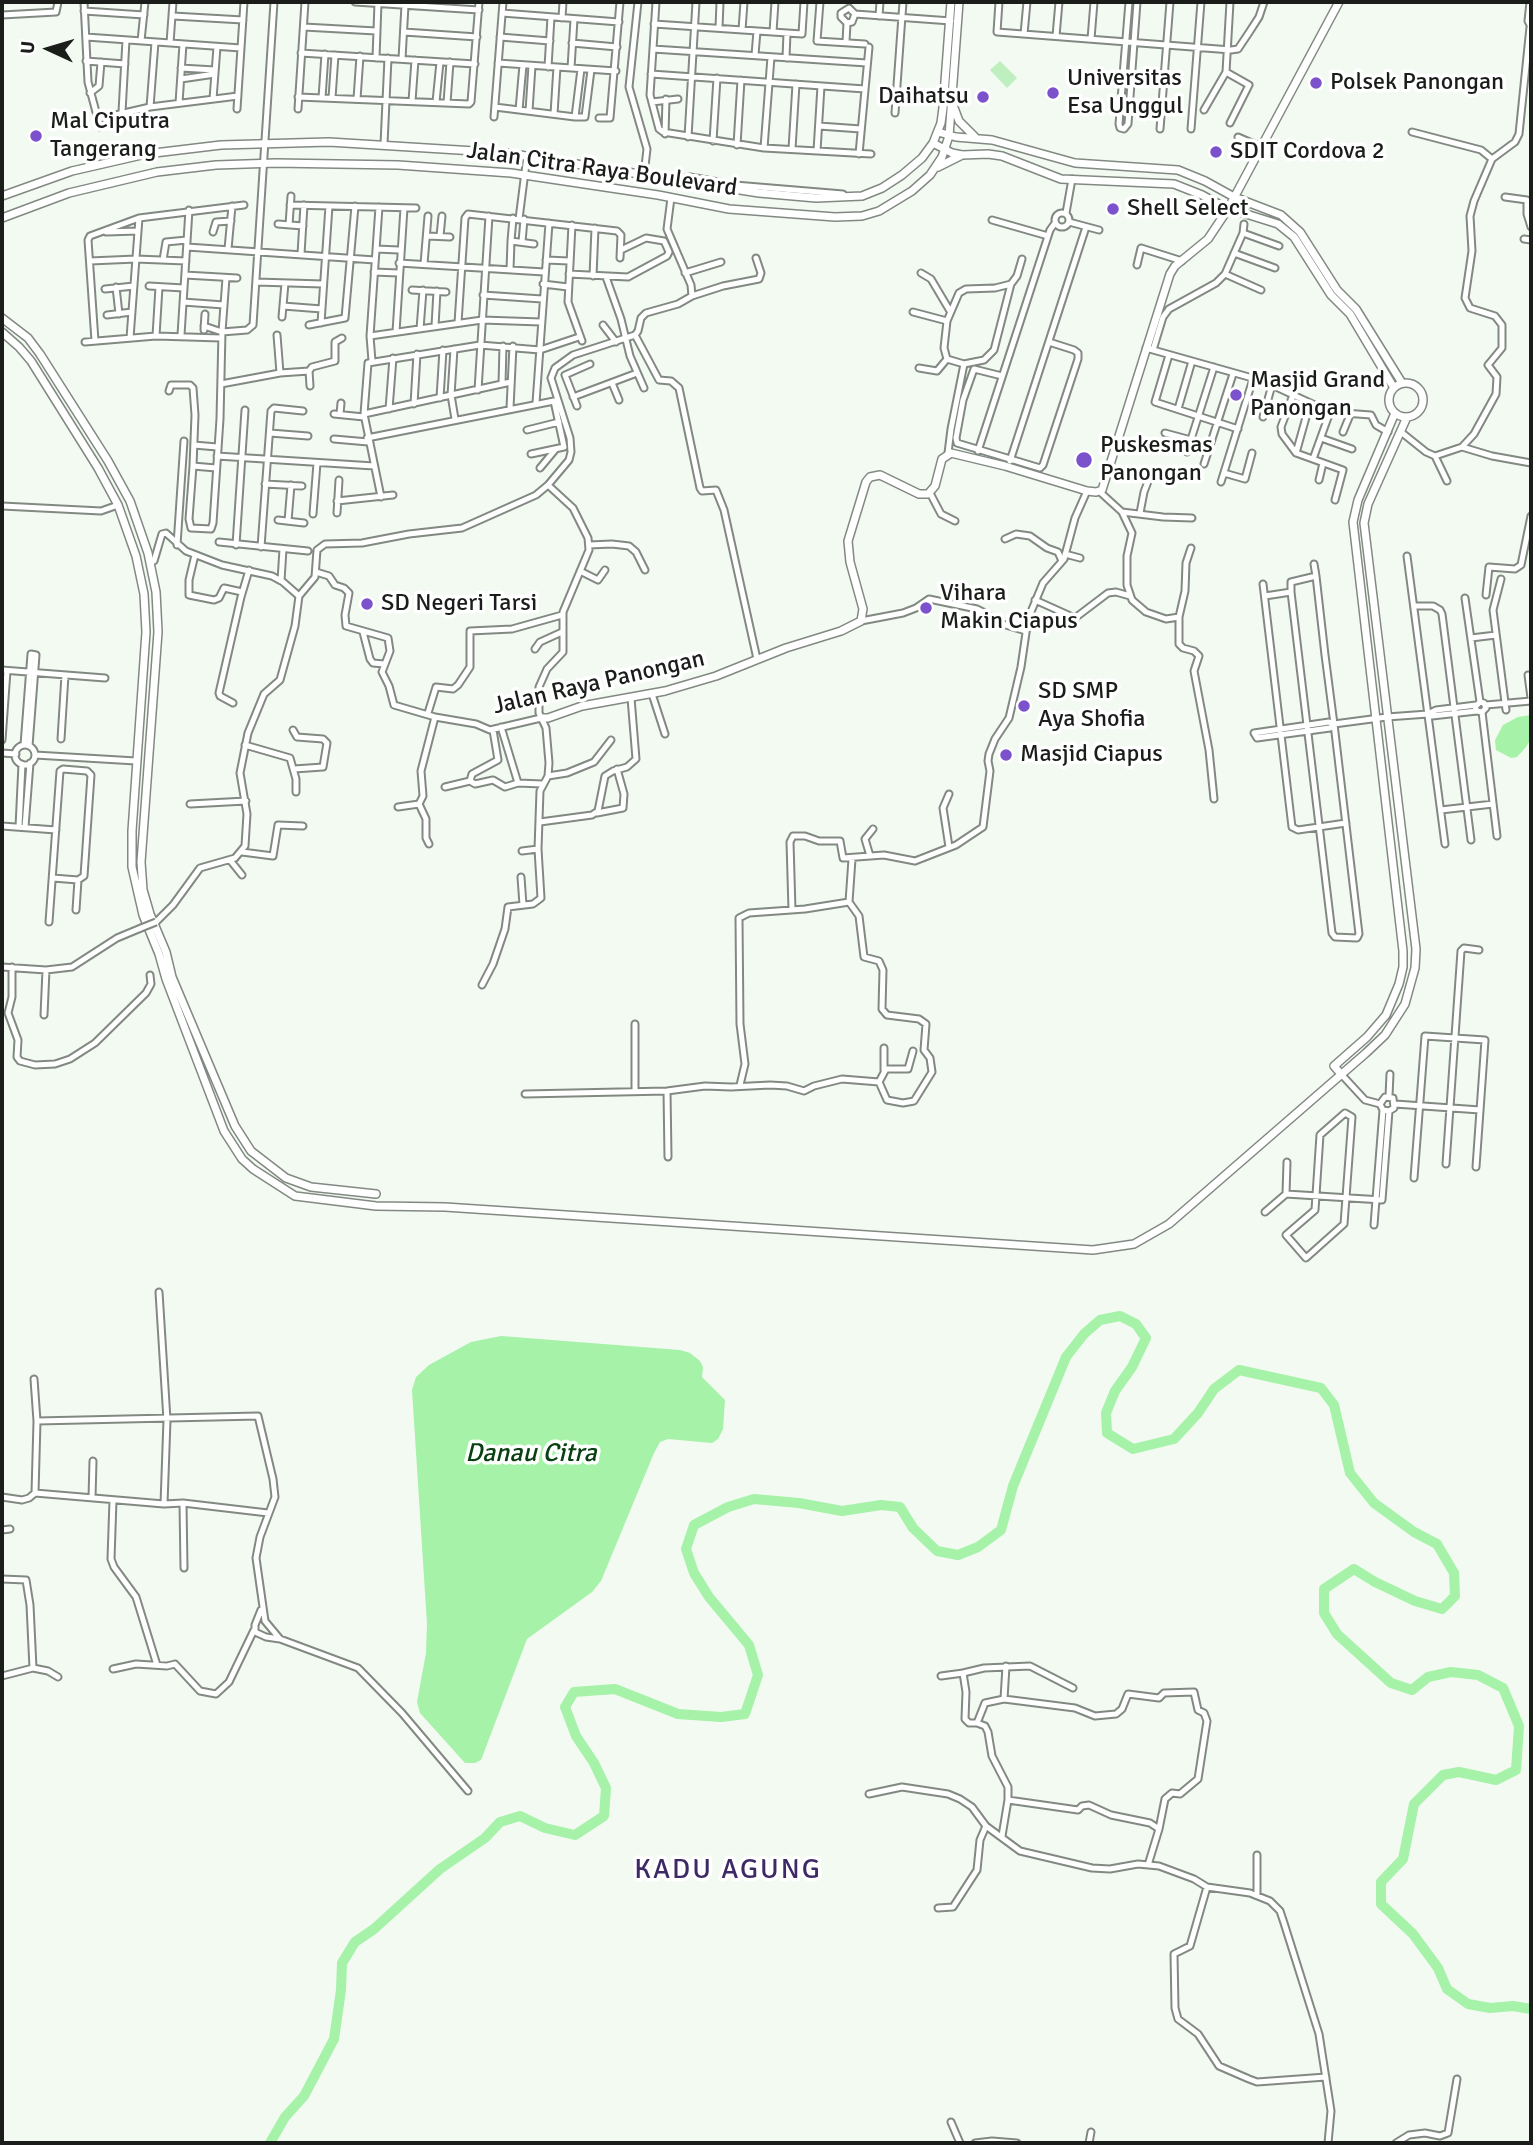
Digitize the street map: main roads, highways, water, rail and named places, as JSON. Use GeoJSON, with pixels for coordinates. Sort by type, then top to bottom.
{"type":"FeatureCollection","features":[{"type":"Feature","properties":{"kind":"water"},"geometry":{"type":"Polygon","coordinates":[[[1531,715],[1531,739],[1517,757],[1511,758],[1496,750],[1495,740],[1503,725],[1518,717],[1531,715]]]}},
{"type":"Feature","properties":{"kind":"water","name":"Danau Citra"},"geometry":{"type":"Polygon","coordinates":[[[501,1336],[690,1353],[703,1367],[702,1377],[725,1400],[723,1429],[718,1439],[712,1443],[668,1439],[660,1442],[601,1581],[592,1592],[527,1639],[481,1760],[465,1763],[420,1713],[417,1702],[426,1653],[427,1624],[412,1390],[416,1377],[429,1365],[471,1342],[501,1336]]]}},
{"type":"Feature","properties":{"kind":"waterway"},"geometry":{"type":"LineString","coordinates":[[270,2143],[285,2117],[304,2096],[334,2039],[342,1963],[355,1942],[374,1929],[440,1869],[485,1838],[500,1822],[520,1816],[545,1828],[575,1835],[604,1816],[606,1788],[576,1736],[565,1707],[574,1692],[615,1689],[678,1714],[721,1717],[745,1714],[758,1675],[749,1645],[709,1597],[694,1573],[686,1549],[694,1525],[728,1507],[754,1499],[799,1503],[842,1511],[881,1505],[900,1507],[913,1528],[937,1551],[958,1555],[978,1547],[1001,1530],[1013,1486],[1066,1357],[1084,1334],[1100,1320],[1120,1316],[1136,1324],[1146,1338],[1132,1367],[1115,1391],[1106,1413],[1107,1433],[1133,1449],[1174,1439],[1198,1413],[1214,1389],[1239,1370],[1321,1388],[1334,1405],[1350,1473],[1374,1503],[1414,1532],[1437,1544],[1454,1573],[1455,1596],[1442,1609],[1415,1601],[1354,1569],[1324,1589],[1324,1613],[1337,1634],[1391,1683],[1412,1690],[1428,1677],[1451,1672],[1478,1675],[1503,1688],[1519,1726],[1516,1770],[1496,1780],[1459,1772],[1443,1775],[1414,1804],[1403,1859],[1381,1882],[1381,1904],[1413,1934],[1438,1968],[1447,1989],[1468,2004],[1490,2008],[1513,2006],[1531,2009]]}},
{"type":"Feature","properties":{"kind":"place","name":"Polsek Panongan"},"geometry":{"type":"Point","coordinates":[1316,83]}},
{"type":"Feature","properties":{"kind":"place","name":"Universitas Esa Unggul"},"geometry":{"type":"Point","coordinates":[1053,93]}},
{"type":"Feature","properties":{"kind":"place","name":"Daihatsu"},"geometry":{"type":"Point","coordinates":[983,97]}},
{"type":"Feature","properties":{"kind":"place","name":"Mal Ciputra Tangerang"},"geometry":{"type":"Point","coordinates":[36,136]}},
{"type":"Feature","properties":{"kind":"place","name":"SDIT Cordova 2"},"geometry":{"type":"Point","coordinates":[1216,152]}},
{"type":"Feature","properties":{"kind":"place","name":"Shell Select"},"geometry":{"type":"Point","coordinates":[1113,209]}},
{"type":"Feature","properties":{"kind":"place","name":"Masjid Grand Panongan"},"geometry":{"type":"Point","coordinates":[1236,395]}},
{"type":"Feature","properties":{"kind":"place","name":"Puskesmas Panongan"},"geometry":{"type":"Point","coordinates":[1084,460]}},
{"type":"Feature","properties":{"kind":"place","name":"SD Negeri Tarsi"},"geometry":{"type":"Point","coordinates":[367,604]}},
{"type":"Feature","properties":{"kind":"place","name":"Vihara Makin Ciapus"},"geometry":{"type":"Point","coordinates":[926,608]}},
{"type":"Feature","properties":{"kind":"place","name":"SD SMP Aya Shofia"},"geometry":{"type":"Point","coordinates":[1024,706]}},
{"type":"Feature","properties":{"kind":"place","name":"Masjid Ciapus"},"geometry":{"type":"Point","coordinates":[1006,755]}},
{"type":"Feature","properties":{"kind":"district","name":"KADU AGUNG"},"geometry":{"type":"Point","coordinates":[728,1871]}}]}
